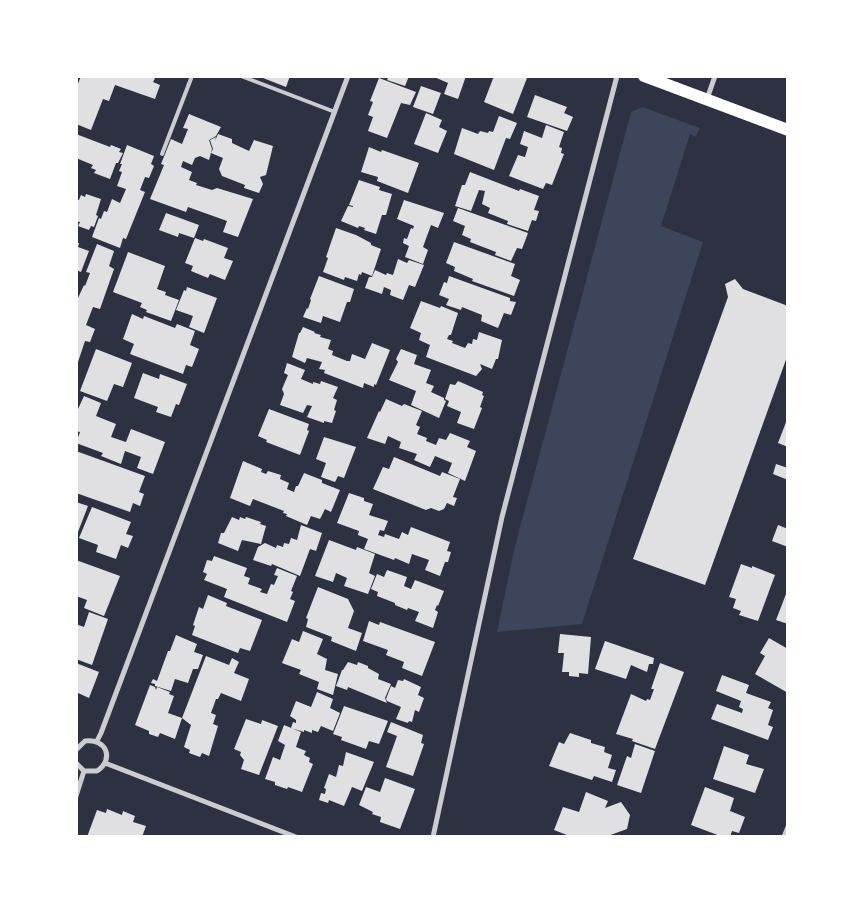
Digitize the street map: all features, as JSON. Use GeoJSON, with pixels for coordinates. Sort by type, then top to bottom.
{"type":"FeatureCollection","features":[{"type":"Feature","properties":{"kind":"main road"},"geometry":{"type":"LineString","coordinates":[[644,76],[788,130]]}},
{"type":"Feature","properties":{"kind":"street"},"geometry":{"type":"LineString","coordinates":[[97,741],[348,76]]}},
{"type":"Feature","properties":{"kind":"street"},"geometry":{"type":"LineString","coordinates":[[433,837],[502,517],[618,76]]}},
{"type":"Feature","properties":{"kind":"street"},"geometry":{"type":"LineString","coordinates":[[707,100],[714,76]]}},
{"type":"Feature","properties":{"kind":"street"},"geometry":{"type":"LineString","coordinates":[[76,750],[85,741],[97,741],[106,750],[107,756],[105,764],[97,771],[84,771],[76,763]]}},
{"type":"Feature","properties":{"kind":"street"},"geometry":{"type":"LineString","coordinates":[[105,764],[296,837]]}},
{"type":"Feature","properties":{"kind":"street"},"geometry":{"type":"LineString","coordinates":[[76,796],[84,771]]}},
{"type":"Feature","properties":{"kind":"street"},"geometry":{"type":"LineString","coordinates":[[784,837],[788,827]]}},
{"type":"Feature","properties":{"kind":"lane"},"geometry":{"type":"LineString","coordinates":[[162,154],[192,76]]}},
{"type":"Feature","properties":{"kind":"lane"},"geometry":{"type":"LineString","coordinates":[[241,76],[334,112]]}},
{"type":"Feature","properties":{"kind":"shaded area"},"geometry":{"type":"Polygon","coordinates":[[[642,107],[700,128],[696,137],[690,134],[661,226],[703,242],[582,624],[497,632],[514,550],[631,112],[642,107]]]}},
{"type":"Feature","properties":{"kind":"building"},"geometry":{"type":"Polygon","coordinates":[[[81,76],[156,76],[153,82],[160,85],[155,99],[115,85],[109,101],[103,99],[91,130],[76,124],[76,89],[81,76]]]}},
{"type":"Feature","properties":{"kind":"building"},"geometry":{"type":"Polygon","coordinates":[[[258,76],[290,76],[286,87],[258,76]]]}},
{"type":"Feature","properties":{"kind":"building"},"geometry":{"type":"Polygon","coordinates":[[[389,76],[409,76],[405,86],[387,80],[389,76]]]}},
{"type":"Feature","properties":{"kind":"building"},"geometry":{"type":"Polygon","coordinates":[[[432,76],[466,76],[458,99],[444,94],[448,83],[432,76]]]}},
{"type":"Feature","properties":{"kind":"building"},"geometry":{"type":"Polygon","coordinates":[[[494,76],[511,78],[511,76],[523,76],[527,78],[513,114],[484,102],[494,76]]]}},
{"type":"Feature","properties":{"kind":"building"},"geometry":{"type":"Polygon","coordinates":[[[379,78],[416,92],[410,105],[401,103],[387,138],[368,131],[373,117],[368,115],[373,102],[370,101],[379,78]]]}},
{"type":"Feature","properties":{"kind":"building"},"geometry":{"type":"Polygon","coordinates":[[[421,86],[441,93],[433,114],[413,107],[421,86]]]}},
{"type":"Feature","properties":{"kind":"building"},"geometry":{"type":"Polygon","coordinates":[[[535,95],[567,107],[564,113],[573,117],[567,131],[527,117],[535,95]]]}},
{"type":"Feature","properties":{"kind":"building"},"geometry":{"type":"Polygon","coordinates":[[[426,113],[442,120],[439,127],[447,131],[438,153],[414,144],[426,113]]]}},
{"type":"Feature","properties":{"kind":"building"},"geometry":{"type":"Polygon","coordinates":[[[189,114],[221,127],[216,136],[209,140],[212,149],[209,160],[200,156],[195,158],[192,165],[183,161],[181,167],[192,172],[189,180],[197,183],[196,185],[212,190],[217,188],[253,199],[238,237],[223,232],[227,221],[188,207],[186,212],[150,199],[164,165],[161,164],[171,139],[182,144],[188,129],[183,128],[189,114]]]}},
{"type":"Feature","properties":{"kind":"building"},"geometry":{"type":"Polygon","coordinates":[[[499,116],[517,123],[510,139],[506,138],[494,170],[454,154],[462,128],[478,134],[480,131],[493,132],[499,116]]]}},
{"type":"Feature","properties":{"kind":"building"},"geometry":{"type":"Polygon","coordinates":[[[546,125],[564,132],[559,147],[562,148],[561,153],[564,154],[552,185],[546,183],[543,189],[509,176],[518,155],[525,157],[528,147],[520,144],[524,131],[542,138],[546,125]]]}},
{"type":"Feature","properties":{"kind":"building"},"geometry":{"type":"Polygon","coordinates":[[[76,134],[110,147],[111,145],[121,149],[119,152],[123,153],[118,163],[116,163],[110,179],[94,173],[96,170],[91,168],[93,165],[76,158],[76,134]]]}},
{"type":"Feature","properties":{"kind":"building"},"geometry":{"type":"Polygon","coordinates":[[[218,134],[232,139],[232,143],[249,151],[254,140],[273,146],[266,175],[260,177],[263,184],[259,193],[244,188],[245,185],[222,176],[219,169],[223,158],[211,153],[213,149],[210,140],[216,137],[215,141],[218,134]]]}},
{"type":"Feature","properties":{"kind":"building"},"geometry":{"type":"Polygon","coordinates":[[[127,145],[154,156],[151,164],[154,166],[149,178],[145,177],[140,190],[145,192],[126,239],[123,238],[120,248],[92,237],[99,218],[101,219],[104,211],[107,212],[112,199],[120,203],[126,189],[117,186],[122,172],[119,171],[122,164],[120,164],[127,145]]]}},
{"type":"Feature","properties":{"kind":"building"},"geometry":{"type":"Polygon","coordinates":[[[369,147],[419,163],[408,193],[377,181],[378,177],[361,172],[369,147]]]}},
{"type":"Feature","properties":{"kind":"building"},"geometry":{"type":"Polygon","coordinates":[[[470,172],[519,191],[520,189],[539,196],[534,210],[539,211],[536,221],[532,220],[528,231],[507,224],[508,221],[488,213],[490,208],[482,204],[485,191],[479,190],[471,211],[455,206],[462,185],[465,185],[470,172]]]}},
{"type":"Feature","properties":{"kind":"building"},"geometry":{"type":"Polygon","coordinates":[[[359,180],[380,187],[379,190],[392,194],[386,215],[382,215],[376,234],[364,230],[365,228],[359,226],[358,228],[341,221],[348,206],[353,207],[349,205],[359,180]]]}},
{"type":"Feature","properties":{"kind":"building"},"geometry":{"type":"Polygon","coordinates":[[[86,194],[101,199],[94,227],[91,226],[89,230],[78,226],[80,222],[76,221],[76,199],[79,200],[81,195],[85,197],[86,194]]]}},
{"type":"Feature","properties":{"kind":"building"},"geometry":{"type":"Polygon","coordinates":[[[404,200],[444,213],[438,228],[431,225],[423,247],[428,250],[423,264],[405,257],[409,246],[403,243],[404,238],[407,239],[411,228],[413,229],[414,226],[397,219],[404,200]]]}},
{"type":"Feature","properties":{"kind":"building"},"geometry":{"type":"Polygon","coordinates":[[[458,208],[528,233],[522,249],[517,248],[511,261],[495,255],[496,252],[470,242],[471,239],[462,235],[465,226],[453,221],[458,208]]]}},
{"type":"Feature","properties":{"kind":"building"},"geometry":{"type":"Polygon","coordinates":[[[166,213],[199,225],[194,238],[179,233],[178,237],[159,230],[166,213]]]}},
{"type":"Feature","properties":{"kind":"building"},"geometry":{"type":"Polygon","coordinates":[[[336,228],[356,235],[381,249],[372,276],[362,272],[361,275],[359,274],[357,281],[345,277],[344,280],[323,272],[336,228]]]}},
{"type":"Feature","properties":{"kind":"building"},"geometry":{"type":"Polygon","coordinates":[[[195,238],[203,241],[204,239],[228,248],[224,258],[233,261],[225,280],[210,274],[208,278],[191,271],[193,266],[185,263],[195,238]]]}},
{"type":"Feature","properties":{"kind":"building"},"geometry":{"type":"Polygon","coordinates":[[[76,242],[79,243],[78,247],[89,251],[81,272],[76,270],[76,242]]]}},
{"type":"Feature","properties":{"kind":"building"},"geometry":{"type":"Polygon","coordinates":[[[454,242],[515,264],[511,276],[520,280],[514,296],[472,281],[473,279],[454,271],[455,267],[446,263],[454,242]]]}},
{"type":"Feature","properties":{"kind":"building"},"geometry":{"type":"Polygon","coordinates":[[[97,244],[114,251],[109,266],[114,269],[100,309],[93,307],[86,325],[95,329],[90,342],[85,341],[76,368],[76,297],[78,298],[85,286],[90,273],[86,272],[97,244]]]}},
{"type":"Feature","properties":{"kind":"building"},"geometry":{"type":"Polygon","coordinates":[[[128,252],[165,266],[157,289],[166,292],[165,295],[179,300],[171,321],[146,312],[147,310],[140,307],[142,303],[113,292],[128,252]]]}},
{"type":"Feature","properties":{"kind":"building"},"geometry":{"type":"Polygon","coordinates":[[[398,259],[407,263],[409,260],[424,265],[415,287],[409,285],[403,300],[390,295],[391,290],[384,287],[382,294],[365,288],[369,277],[372,277],[375,270],[386,275],[387,273],[393,275],[398,259]]]}},
{"type":"Feature","properties":{"kind":"building"},"geometry":{"type":"Polygon","coordinates":[[[319,276],[354,289],[340,322],[323,316],[321,323],[303,317],[308,309],[319,276]]]}},
{"type":"Feature","properties":{"kind":"building"},"geometry":{"type":"Polygon","coordinates":[[[449,276],[510,298],[510,301],[516,302],[511,315],[504,313],[498,328],[481,321],[482,315],[462,307],[461,310],[446,305],[449,299],[439,295],[444,282],[447,283],[449,276]]]}},
{"type":"Feature","properties":{"kind":"building"},"geometry":{"type":"Polygon","coordinates":[[[735,279],[743,289],[788,306],[788,354],[705,585],[633,559],[728,297],[725,284],[735,279]]]}},
{"type":"Feature","properties":{"kind":"building"},"geometry":{"type":"Polygon","coordinates":[[[187,287],[217,298],[204,333],[189,327],[193,316],[176,310],[187,287]]]}},
{"type":"Feature","properties":{"kind":"building"},"geometry":{"type":"Polygon","coordinates":[[[421,301],[458,313],[451,335],[447,339],[453,341],[452,343],[465,348],[468,343],[472,344],[473,339],[477,340],[479,332],[502,340],[498,359],[496,359],[492,369],[480,364],[482,369],[476,376],[426,357],[430,345],[419,340],[421,333],[410,328],[421,301]]]}},
{"type":"Feature","properties":{"kind":"building"},"geometry":{"type":"Polygon","coordinates":[[[132,314],[143,319],[144,316],[175,328],[177,324],[195,331],[190,345],[199,349],[192,367],[186,365],[183,374],[130,354],[134,344],[123,339],[132,314]]]}},
{"type":"Feature","properties":{"kind":"building"},"geometry":{"type":"Polygon","coordinates":[[[303,327],[321,335],[320,337],[331,340],[328,349],[333,351],[332,355],[347,361],[350,361],[352,354],[365,359],[372,343],[390,350],[376,385],[374,384],[374,387],[364,383],[363,388],[324,373],[325,370],[319,369],[322,362],[307,358],[305,363],[292,357],[299,333],[303,327]]]}},
{"type":"Feature","properties":{"kind":"building"},"geometry":{"type":"Polygon","coordinates":[[[96,349],[132,363],[123,387],[114,384],[107,401],[80,391],[96,349]]]}},
{"type":"Feature","properties":{"kind":"building"},"geometry":{"type":"Polygon","coordinates":[[[401,349],[417,355],[414,364],[431,370],[426,383],[434,386],[431,392],[444,398],[446,401],[439,418],[411,405],[416,391],[389,380],[398,362],[396,359],[401,349]]]}},
{"type":"Feature","properties":{"kind":"building"},"geometry":{"type":"Polygon","coordinates":[[[287,363],[305,370],[301,379],[313,384],[313,382],[320,384],[321,381],[338,387],[333,398],[337,400],[332,423],[324,421],[324,423],[307,417],[312,406],[307,405],[303,413],[280,405],[284,394],[282,389],[288,375],[284,373],[287,363]]]}},
{"type":"Feature","properties":{"kind":"building"},"geometry":{"type":"Polygon","coordinates":[[[143,373],[159,379],[160,374],[187,384],[179,405],[176,404],[171,417],[156,412],[158,407],[134,398],[143,373]]]}},
{"type":"Feature","properties":{"kind":"building"},"geometry":{"type":"Polygon","coordinates":[[[458,381],[483,392],[482,395],[484,396],[480,407],[482,408],[474,429],[457,423],[461,412],[447,406],[449,401],[445,399],[450,384],[455,385],[458,381]]]}},
{"type":"Feature","properties":{"kind":"building"},"geometry":{"type":"Polygon","coordinates":[[[84,396],[101,403],[96,416],[116,424],[111,437],[126,442],[131,429],[165,442],[153,474],[137,468],[141,457],[125,451],[121,464],[101,456],[103,453],[76,443],[80,432],[76,431],[76,408],[78,409],[84,396]]]}},
{"type":"Feature","properties":{"kind":"building"},"geometry":{"type":"Polygon","coordinates":[[[386,399],[402,406],[404,404],[422,411],[416,425],[420,427],[417,434],[427,438],[426,441],[436,445],[439,438],[446,440],[450,433],[470,441],[467,447],[476,451],[465,481],[448,473],[452,463],[435,456],[430,467],[414,460],[417,454],[399,448],[401,442],[388,436],[385,444],[367,438],[386,399]]]}},
{"type":"Feature","properties":{"kind":"building"},"geometry":{"type":"Polygon","coordinates":[[[269,409],[309,424],[307,430],[309,431],[300,455],[266,442],[267,440],[258,436],[269,409]]]}},
{"type":"Feature","properties":{"kind":"building"},"geometry":{"type":"Polygon","coordinates":[[[788,417],[788,447],[778,443],[788,417]]]}},
{"type":"Feature","properties":{"kind":"building"},"geometry":{"type":"Polygon","coordinates":[[[324,437],[356,447],[344,478],[338,476],[335,482],[321,477],[326,463],[316,459],[324,437]]]}},
{"type":"Feature","properties":{"kind":"building"},"geometry":{"type":"Polygon","coordinates":[[[76,451],[145,476],[139,492],[144,494],[140,506],[133,503],[130,512],[76,493],[76,451]]]}},
{"type":"Feature","properties":{"kind":"building"},"geometry":{"type":"Polygon","coordinates":[[[394,457],[440,476],[442,472],[460,479],[453,497],[457,498],[454,506],[447,503],[444,509],[439,511],[431,508],[426,510],[373,489],[383,467],[389,469],[394,457]]]}},
{"type":"Feature","properties":{"kind":"building"},"geometry":{"type":"Polygon","coordinates":[[[243,461],[262,469],[261,472],[266,474],[268,471],[281,475],[280,479],[289,483],[287,489],[294,492],[304,473],[340,490],[331,512],[325,509],[320,519],[311,516],[307,525],[286,516],[287,514],[283,513],[284,511],[253,499],[250,506],[230,498],[243,461]]]}},
{"type":"Feature","properties":{"kind":"building"},"geometry":{"type":"Polygon","coordinates":[[[776,464],[788,468],[788,480],[773,474],[776,464]]]}},
{"type":"Feature","properties":{"kind":"building"},"geometry":{"type":"Polygon","coordinates":[[[349,493],[364,498],[364,501],[373,504],[369,515],[388,521],[384,531],[380,530],[378,535],[384,537],[385,534],[399,539],[402,532],[408,535],[411,527],[450,542],[447,551],[451,552],[440,576],[425,570],[429,560],[412,554],[409,564],[364,549],[368,539],[358,535],[359,531],[337,523],[349,493]]]}},
{"type":"Feature","properties":{"kind":"building"},"geometry":{"type":"Polygon","coordinates":[[[76,502],[88,506],[76,537],[76,502]]]}},
{"type":"Feature","properties":{"kind":"building"},"geometry":{"type":"Polygon","coordinates":[[[92,507],[131,522],[126,534],[133,536],[128,548],[121,545],[116,559],[96,552],[98,545],[79,538],[92,507]]]}},
{"type":"Feature","properties":{"kind":"building"},"geometry":{"type":"Polygon","coordinates":[[[232,517],[239,520],[240,517],[245,519],[246,517],[261,522],[260,524],[266,526],[261,544],[242,540],[238,551],[218,543],[221,533],[224,533],[232,517]]]}},
{"type":"Feature","properties":{"kind":"building"},"geometry":{"type":"Polygon","coordinates":[[[301,525],[322,533],[316,551],[310,549],[300,576],[272,564],[271,566],[253,560],[258,547],[265,543],[276,548],[277,545],[283,547],[284,543],[289,544],[291,538],[297,540],[301,525]]]}},
{"type":"Feature","properties":{"kind":"building"},"geometry":{"type":"Polygon","coordinates":[[[778,525],[788,529],[788,547],[772,541],[778,525]]]}},
{"type":"Feature","properties":{"kind":"building"},"geometry":{"type":"Polygon","coordinates":[[[329,540],[356,550],[357,547],[375,554],[369,573],[375,576],[368,594],[344,586],[347,578],[336,573],[333,582],[315,576],[329,540]]]}},
{"type":"Feature","properties":{"kind":"building"},"geometry":{"type":"Polygon","coordinates":[[[214,556],[247,568],[244,576],[250,578],[248,584],[262,589],[260,592],[267,594],[271,584],[274,585],[278,576],[274,575],[277,568],[297,576],[290,599],[295,601],[287,622],[224,597],[227,589],[204,580],[207,574],[203,572],[207,560],[212,561],[214,556]]]}},
{"type":"Feature","properties":{"kind":"building"},"geometry":{"type":"Polygon","coordinates":[[[76,560],[120,576],[104,616],[84,608],[87,600],[76,596],[76,560]]]}},
{"type":"Feature","properties":{"kind":"building"},"geometry":{"type":"Polygon","coordinates":[[[741,564],[775,575],[758,621],[739,615],[741,611],[733,608],[736,599],[729,597],[741,564]]]}},
{"type":"Feature","properties":{"kind":"building"},"geometry":{"type":"Polygon","coordinates":[[[387,570],[407,577],[404,586],[411,589],[415,580],[444,591],[435,610],[438,612],[433,628],[415,621],[419,612],[395,605],[395,603],[377,596],[378,592],[371,589],[377,574],[384,577],[387,570]]]}},
{"type":"Feature","properties":{"kind":"building"},"geometry":{"type":"Polygon","coordinates":[[[318,587],[348,599],[354,611],[348,628],[362,633],[356,651],[331,641],[332,637],[306,627],[308,619],[306,618],[318,587]]]}},
{"type":"Feature","properties":{"kind":"building"},"geometry":{"type":"Polygon","coordinates":[[[786,594],[788,595],[788,624],[776,620],[786,594]]]}},
{"type":"Feature","properties":{"kind":"building"},"geometry":{"type":"Polygon","coordinates":[[[208,595],[227,603],[226,606],[262,620],[250,651],[240,648],[238,653],[192,635],[199,607],[203,609],[208,595]]]}},
{"type":"Feature","properties":{"kind":"building"},"geometry":{"type":"Polygon","coordinates":[[[89,612],[108,619],[92,665],[76,659],[76,624],[84,627],[89,612]]]}},
{"type":"Feature","properties":{"kind":"building"},"geometry":{"type":"Polygon","coordinates":[[[369,621],[379,625],[380,622],[435,642],[422,676],[402,668],[404,662],[386,655],[388,650],[363,641],[369,621]]]}},
{"type":"Feature","properties":{"kind":"building"},"geometry":{"type":"Polygon","coordinates":[[[303,631],[323,639],[317,654],[327,659],[325,670],[338,674],[333,695],[317,689],[319,682],[299,674],[301,670],[282,663],[292,639],[299,642],[303,631]]]}},
{"type":"Feature","properties":{"kind":"building"},"geometry":{"type":"Polygon","coordinates":[[[560,634],[591,637],[588,674],[579,673],[579,677],[569,676],[569,672],[562,672],[564,653],[558,653],[560,634]]]}},
{"type":"Feature","properties":{"kind":"building"},"geometry":{"type":"Polygon","coordinates":[[[176,635],[197,644],[194,652],[203,655],[198,669],[193,669],[188,683],[175,679],[171,691],[151,683],[153,679],[157,681],[176,635]]]}},
{"type":"Feature","properties":{"kind":"building"},"geometry":{"type":"Polygon","coordinates":[[[769,638],[788,649],[788,693],[755,674],[765,656],[760,653],[769,638]]]}},
{"type":"Feature","properties":{"kind":"building"},"geometry":{"type":"Polygon","coordinates":[[[605,641],[654,658],[653,664],[649,664],[647,672],[631,665],[626,679],[595,669],[605,641]]]}},
{"type":"Feature","properties":{"kind":"building"},"geometry":{"type":"Polygon","coordinates":[[[206,656],[229,665],[232,658],[239,662],[234,673],[249,679],[241,701],[221,693],[218,699],[216,699],[211,713],[216,715],[213,724],[218,726],[209,756],[202,753],[200,757],[189,753],[190,750],[184,747],[191,725],[182,718],[206,656]]]}},
{"type":"Feature","properties":{"kind":"building"},"geometry":{"type":"Polygon","coordinates":[[[348,662],[357,665],[358,662],[368,666],[368,668],[379,674],[378,679],[391,684],[385,698],[387,703],[348,687],[347,690],[336,686],[342,670],[348,662]]]}},
{"type":"Feature","properties":{"kind":"building"},"geometry":{"type":"Polygon","coordinates":[[[76,663],[99,672],[89,698],[78,693],[76,698],[76,663]]]}},
{"type":"Feature","properties":{"kind":"building"},"geometry":{"type":"Polygon","coordinates":[[[660,663],[684,672],[655,749],[616,734],[631,694],[646,701],[647,699],[650,700],[654,689],[651,689],[660,663]]]}},
{"type":"Feature","properties":{"kind":"building"},"geometry":{"type":"Polygon","coordinates":[[[722,675],[749,685],[746,693],[771,702],[768,708],[773,710],[768,725],[773,727],[768,740],[711,719],[717,704],[742,713],[743,709],[739,707],[741,701],[716,691],[722,675]]]}},
{"type":"Feature","properties":{"kind":"building"},"geometry":{"type":"Polygon","coordinates":[[[404,679],[421,687],[418,695],[424,698],[419,712],[415,710],[412,722],[409,721],[408,723],[396,719],[401,707],[386,699],[391,686],[395,688],[398,680],[403,681],[404,679]]]}},
{"type":"Feature","properties":{"kind":"building"},"geometry":{"type":"Polygon","coordinates":[[[150,685],[155,687],[156,690],[157,687],[170,692],[169,694],[174,696],[168,713],[182,718],[175,739],[160,733],[158,737],[149,734],[149,731],[135,725],[150,685]]]}},
{"type":"Feature","properties":{"kind":"building"},"geometry":{"type":"Polygon","coordinates":[[[317,692],[333,699],[330,708],[340,713],[333,731],[321,726],[318,732],[312,730],[312,733],[291,728],[293,722],[296,723],[296,720],[290,716],[296,701],[311,707],[317,692]]]}},
{"type":"Feature","properties":{"kind":"building"},"geometry":{"type":"Polygon","coordinates":[[[344,706],[388,721],[379,744],[369,741],[366,749],[341,740],[342,737],[333,734],[344,706]]]}},
{"type":"Feature","properties":{"kind":"building"},"geometry":{"type":"Polygon","coordinates":[[[246,719],[261,724],[262,720],[278,726],[259,775],[241,769],[244,760],[240,755],[241,752],[234,749],[246,719]]]}},
{"type":"Feature","properties":{"kind":"building"},"geometry":{"type":"Polygon","coordinates":[[[391,722],[423,735],[421,743],[424,744],[413,776],[386,767],[397,736],[387,732],[391,722]]]}},
{"type":"Feature","properties":{"kind":"building"},"geometry":{"type":"Polygon","coordinates":[[[284,725],[301,732],[296,747],[306,751],[304,755],[310,758],[309,762],[313,764],[302,792],[275,785],[275,782],[265,779],[273,757],[280,760],[285,745],[278,741],[284,725]]]}},
{"type":"Feature","properties":{"kind":"building"},"geometry":{"type":"Polygon","coordinates":[[[570,733],[605,747],[604,752],[612,755],[608,768],[616,770],[612,782],[594,776],[592,780],[549,766],[559,742],[564,744],[570,733]]]}},
{"type":"Feature","properties":{"kind":"building"},"geometry":{"type":"Polygon","coordinates":[[[635,744],[655,751],[641,793],[617,785],[627,756],[631,758],[635,744]]]}},
{"type":"Feature","properties":{"kind":"building"},"geometry":{"type":"Polygon","coordinates":[[[724,746],[749,755],[746,764],[764,769],[755,793],[713,779],[724,746]]]}},
{"type":"Feature","properties":{"kind":"building"},"geometry":{"type":"Polygon","coordinates":[[[346,752],[374,762],[362,791],[352,787],[344,806],[329,800],[328,803],[319,800],[321,793],[325,794],[326,789],[324,788],[329,774],[336,777],[339,765],[343,766],[346,752]]]}},
{"type":"Feature","properties":{"kind":"building"},"geometry":{"type":"Polygon","coordinates":[[[385,778],[415,789],[400,829],[380,822],[381,817],[372,814],[373,812],[359,805],[366,787],[380,792],[385,778]]]}},
{"type":"Feature","properties":{"kind":"building"},"geometry":{"type":"Polygon","coordinates":[[[705,787],[734,798],[730,811],[745,817],[739,833],[732,831],[730,837],[723,837],[691,825],[705,787]]]}},
{"type":"Feature","properties":{"kind":"building"},"geometry":{"type":"Polygon","coordinates":[[[586,792],[608,801],[605,808],[621,802],[630,815],[627,829],[605,837],[572,837],[554,830],[563,807],[579,812],[586,792]]]}},
{"type":"Feature","properties":{"kind":"building"},"geometry":{"type":"Polygon","coordinates":[[[107,809],[122,815],[123,811],[135,816],[133,822],[146,826],[142,837],[87,837],[97,810],[106,813],[107,809]]]}}]}
